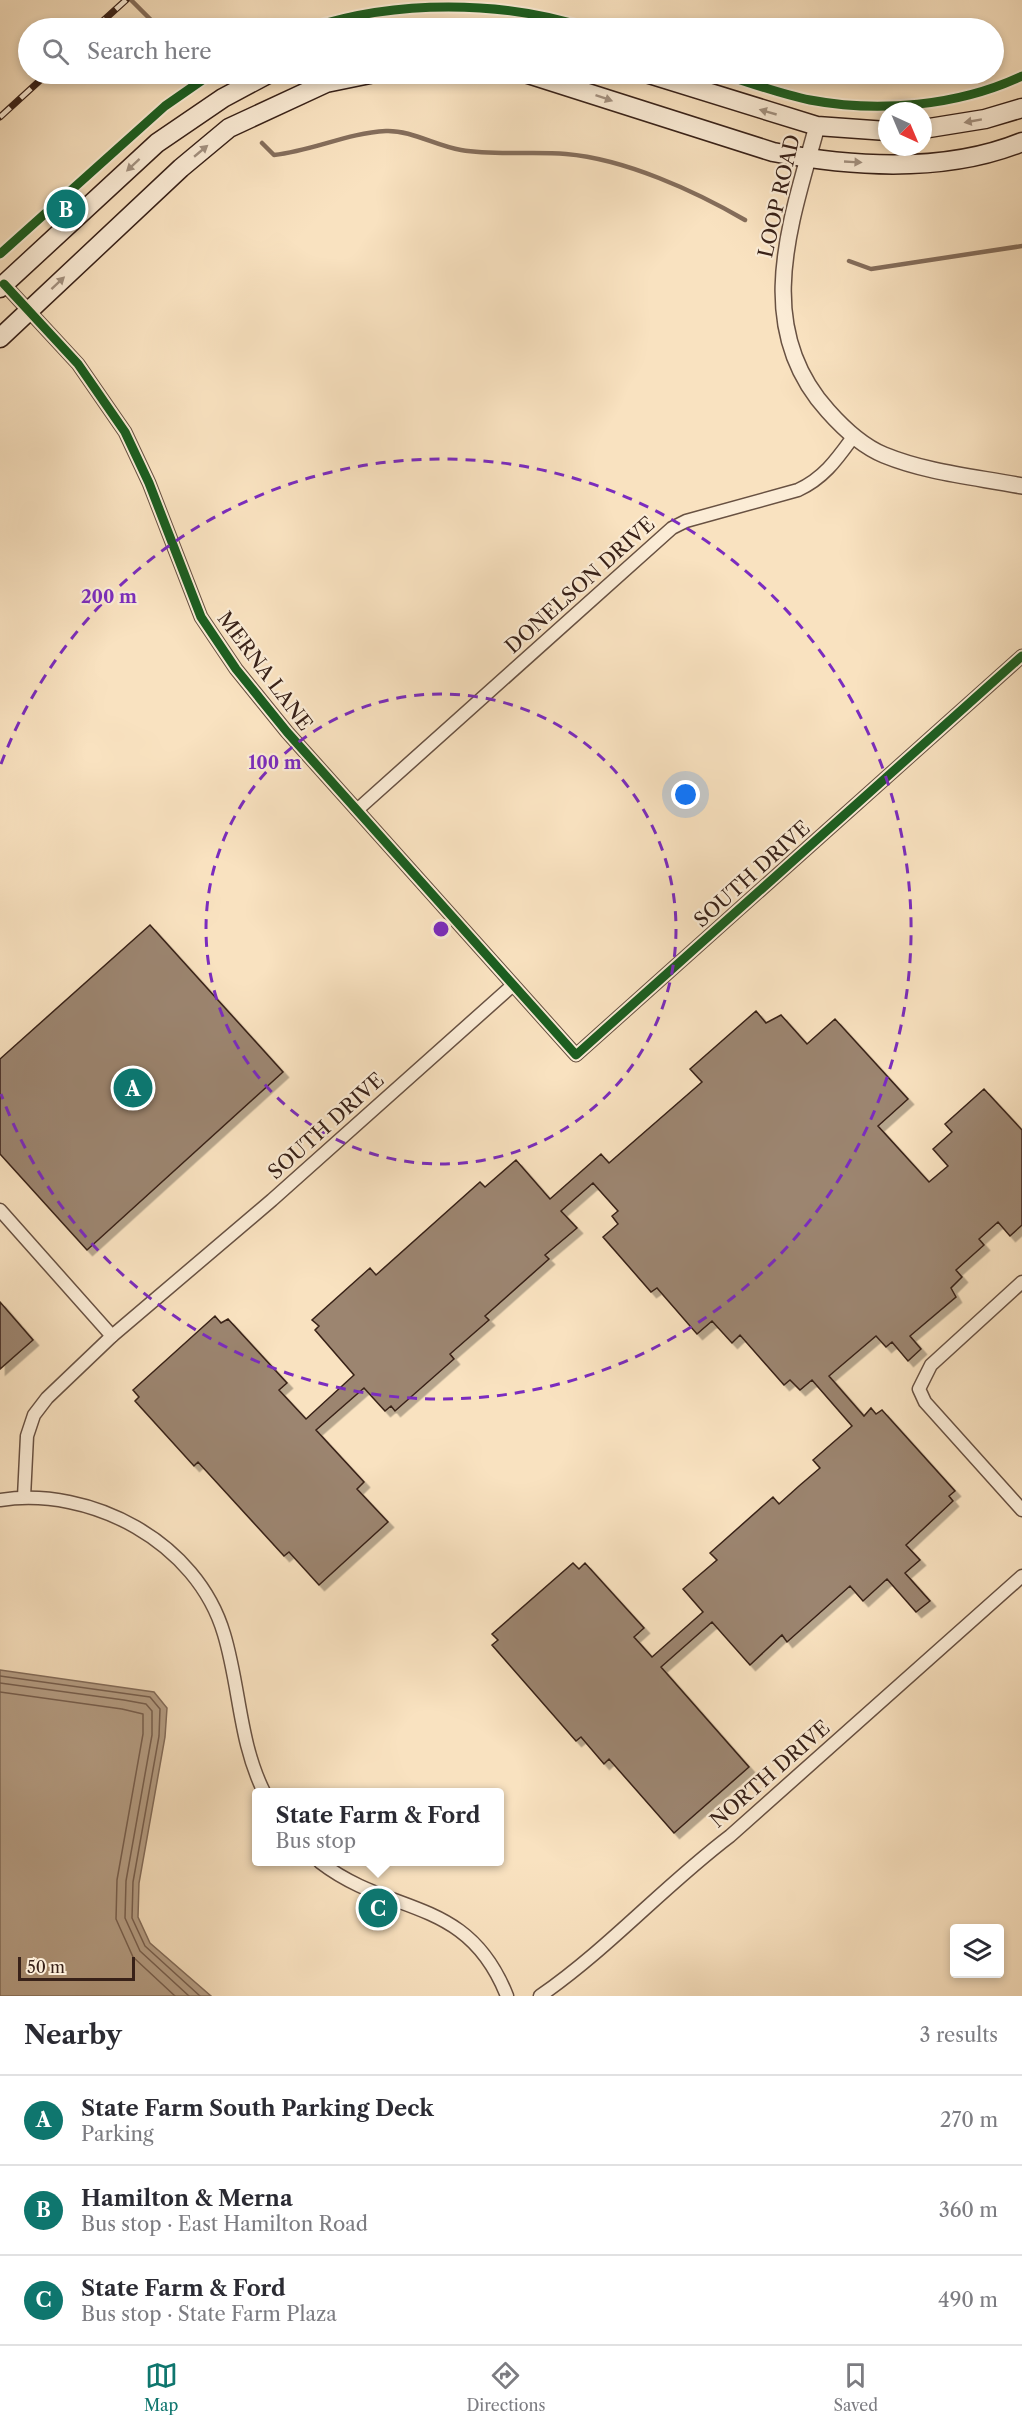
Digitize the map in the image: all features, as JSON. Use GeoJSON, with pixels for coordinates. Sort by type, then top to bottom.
{"type":"FeatureCollection","features":[{"type":"Feature","properties":{"kind":"main road"},"geometry":{"type":"LineString","coordinates":[[2,286],[157,143],[224,98],[250,84]]}},
{"type":"Feature","properties":{"kind":"main road"},"geometry":{"type":"LineString","coordinates":[[0,338],[181,168],[229,128],[324,84]]}},
{"type":"Feature","properties":{"kind":"main road"},"geometry":{"type":"LineString","coordinates":[[559,84],[773,152],[808,159],[897,163],[940,160],[977,156],[1022,142]]}},
{"type":"Feature","properties":{"kind":"main road"},"geometry":{"type":"LineString","coordinates":[[681,84],[817,126],[878,129]]}},
{"type":"Feature","properties":{"kind":"main road"},"geometry":{"type":"LineString","coordinates":[[932,128],[985,119],[1022,108]]}},
{"type":"Feature","properties":{"kind":"street","name":"LOOP ROAD"},"geometry":{"type":"LineString","coordinates":[[817,126],[802,175],[783,266],[782,300],[785,325],[800,370],[816,398],[854,437],[883,455],[924,468],[1022,486]]}},
{"type":"Feature","properties":{"kind":"street","name":"MERNA LANE"},"geometry":{"type":"LineString","coordinates":[[2,286],[29,310],[78,364],[125,432],[149,483],[183,576],[206,624],[236,669],[280,723],[513,985]]}},
{"type":"Feature","properties":{"kind":"street","name":"DONELSON DRIVE"},"geometry":{"type":"LineString","coordinates":[[357,810],[672,528],[686,521],[798,490],[813,483],[826,473],[854,437]]}},
{"type":"Feature","properties":{"kind":"street","name":"SOUTH DRIVE"},"geometry":{"type":"LineString","coordinates":[[24,1497],[27,1436],[34,1415],[47,1398],[112,1336],[272,1200],[513,985],[576,1055],[1022,656]]}},
{"type":"Feature","properties":{"kind":"street"},"geometry":{"type":"LineString","coordinates":[[0,1210],[112,1336]]}},
{"type":"Feature","properties":{"kind":"street"},"geometry":{"type":"LineString","coordinates":[[1022,1282],[931,1365],[920,1389],[925,1402],[1022,1510]]}},
{"type":"Feature","properties":{"kind":"street"},"geometry":{"type":"LineString","coordinates":[[0,1500],[24,1497],[55,1498],[88,1505],[126,1521],[147,1534],[198,1582],[224,1631],[232,1662],[246,1749],[262,1788]]}},
{"type":"Feature","properties":{"kind":"street","name":"NORTH DRIVE"},"geometry":{"type":"LineString","coordinates":[[540,1996],[564,1979],[687,1868],[730,1836],[1022,1576]]}},
{"type":"Feature","properties":{"kind":"street"},"geometry":{"type":"LineString","coordinates":[[326,1866],[357,1885],[430,1912],[457,1928],[490,1962],[507,1996]]}},
{"type":"Feature","properties":{"kind":"water"},"geometry":{"type":"Polygon","coordinates":[[[0,1670],[154,1692],[167,1708],[165,1737],[139,1883],[138,1917],[150,1943],[211,1996],[0,1996],[0,1670]]]}},
{"type":"Feature","properties":{"kind":"building"},"geometry":{"type":"Polygon","coordinates":[[[150,925],[283,1072],[87,1250],[0,1154],[0,1059],[150,925]]]}},
{"type":"Feature","properties":{"kind":"building"},"geometry":{"type":"Polygon","coordinates":[[[756,1011],[766,1023],[781,1015],[807,1044],[835,1019],[908,1099],[878,1126],[929,1182],[948,1166],[933,1149],[952,1132],[945,1124],[984,1089],[1022,1130],[1022,1225],[1010,1236],[998,1222],[979,1239],[984,1245],[956,1270],[962,1277],[951,1288],[956,1297],[910,1336],[921,1349],[908,1361],[892,1342],[886,1347],[876,1336],[829,1376],[864,1416],[871,1408],[876,1414],[882,1410],[955,1491],[949,1496],[953,1501],[906,1545],[920,1560],[905,1573],[930,1601],[916,1612],[887,1579],[863,1601],[850,1586],[787,1642],[782,1635],[750,1665],[712,1622],[661,1667],[749,1767],[674,1833],[609,1759],[604,1764],[581,1737],[576,1741],[492,1645],[498,1640],[492,1634],[573,1563],[579,1569],[585,1563],[644,1628],[634,1637],[652,1657],[703,1612],[683,1589],[717,1560],[710,1553],[773,1497],[779,1504],[820,1468],[813,1460],[852,1426],[812,1380],[800,1390],[790,1380],[784,1385],[740,1335],[732,1343],[712,1321],[697,1334],[657,1288],[651,1292],[603,1237],[618,1224],[612,1216],[618,1211],[593,1183],[561,1211],[577,1228],[545,1255],[549,1259],[485,1316],[489,1320],[450,1354],[454,1359],[395,1411],[391,1406],[385,1411],[364,1388],[316,1430],[364,1482],[357,1489],[388,1522],[319,1585],[289,1552],[284,1556],[198,1462],[194,1466],[135,1401],[139,1397],[133,1390],[215,1316],[221,1323],[228,1319],[287,1383],[279,1390],[306,1419],[354,1375],[315,1330],[319,1326],[312,1320],[370,1268],[376,1275],[480,1182],[485,1187],[516,1160],[550,1199],[601,1154],[609,1163],[702,1082],[690,1069],[756,1011]]]}},
{"type":"Feature","properties":{"kind":"building"},"geometry":{"type":"Polygon","coordinates":[[[0,1302],[33,1340],[0,1369],[0,1302]]]}},
{"type":"Feature","properties":{"kind":"waterway"},"geometry":{"type":"LineString","coordinates":[[131,0],[149,18]]}},
{"type":"Feature","properties":{"kind":"waterway"},"geometry":{"type":"LineString","coordinates":[[262,143],[274,155],[372,132],[395,131],[474,152],[553,153],[589,157],[612,162],[659,178],[745,220]]}},
{"type":"Feature","properties":{"kind":"waterway"},"geometry":{"type":"LineString","coordinates":[[849,261],[871,269],[1022,246]]}},
{"type":"Feature","properties":{"kind":"railway"},"geometry":{"type":"LineString","coordinates":[[106,18],[126,0]]}},
{"type":"Feature","properties":{"kind":"railway"},"geometry":{"type":"LineString","coordinates":[[0,117],[36,84]]}},
{"type":"Feature","properties":{"kind":"cycle path"},"geometry":{"type":"LineString","coordinates":[[348,18],[413,8],[448,7],[484,8],[549,18]]}},
{"type":"Feature","properties":{"kind":"cycle path"},"geometry":{"type":"LineString","coordinates":[[1004,83],[1022,76]]}},
{"type":"Feature","properties":{"kind":"cycle path"},"geometry":{"type":"LineString","coordinates":[[0,254],[165,106],[197,84]]}},
{"type":"Feature","properties":{"kind":"cycle path"},"geometry":{"type":"LineString","coordinates":[[753,84],[799,98],[863,106],[891,106],[945,100],[1002,84]]}},
{"type":"Feature","properties":{"kind":"cycle path"},"geometry":{"type":"LineString","coordinates":[[4,284],[78,364],[125,432],[149,483],[201,617],[236,669],[287,732],[576,1055],[1022,656]]}},
{"type":"Feature","properties":{"kind":"place","name":"Hamilton & Merna"},"geometry":{"type":"Point","coordinates":[66,209]}},
{"type":"Feature","properties":{"kind":"place","name":"State Farm South Parking Deck"},"geometry":{"type":"Point","coordinates":[133,1088]}},
{"type":"Feature","properties":{"kind":"place","name":"State Farm & Ford"},"geometry":{"type":"Point","coordinates":[378,1908]}}]}
